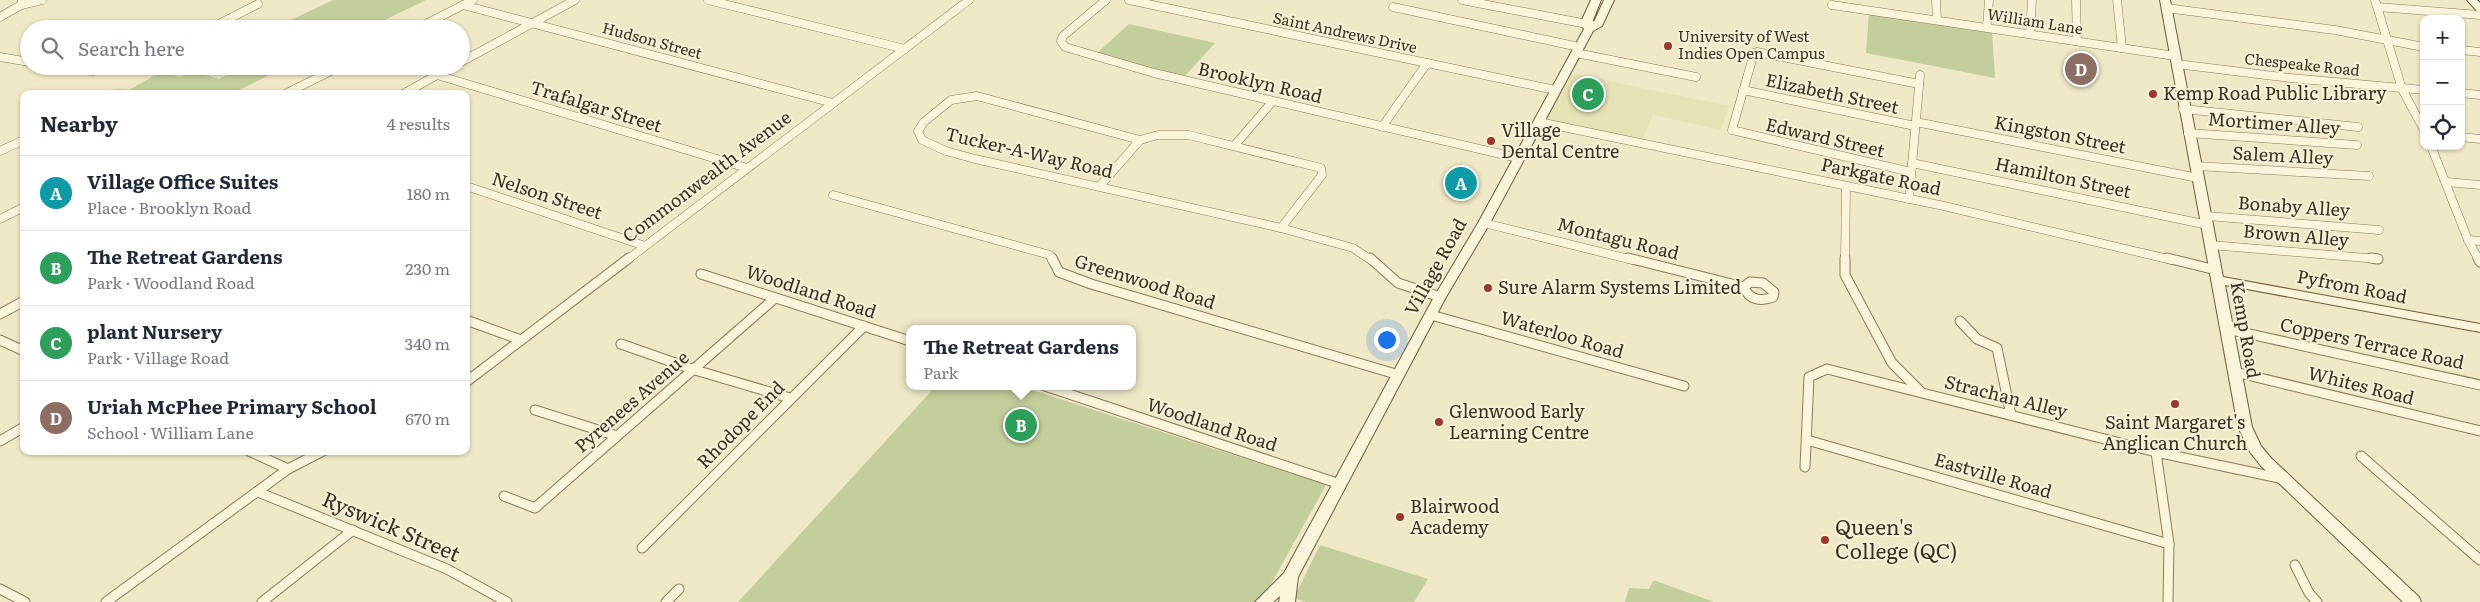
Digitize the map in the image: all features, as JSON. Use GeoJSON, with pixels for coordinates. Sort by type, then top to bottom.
{"type":"FeatureCollection","features":[{"type":"Feature","properties":{"kind":"street"},"geometry":{"type":"LineString","coordinates":[[0,17],[21,2],[42,0]]}},
{"type":"Feature","properties":{"kind":"street"},"geometry":{"type":"LineString","coordinates":[[434,20],[473,0]]}},
{"type":"Feature","properties":{"kind":"street"},"geometry":{"type":"LineString","coordinates":[[470,57],[575,0]]}},
{"type":"Feature","properties":{"kind":"street"},"geometry":{"type":"LineString","coordinates":[[708,0],[905,49]]}},
{"type":"Feature","properties":{"kind":"street","name":"Commonwealth Avenue"},"geometry":{"type":"LineString","coordinates":[[470,379],[969,0]]}},
{"type":"Feature","properties":{"kind":"street","name":"Brooklyn Road"},"geometry":{"type":"LineString","coordinates":[[1106,0],[1064,36],[1061,41],[1064,47],[1145,71],[1518,158]]}},
{"type":"Feature","properties":{"kind":"street","name":"Saint Andrews Drive"},"geometry":{"type":"LineString","coordinates":[[1130,0],[1555,90]]}},
{"type":"Feature","properties":{"kind":"street"},"geometry":{"type":"LineString","coordinates":[[1462,0],[1591,26]]}},
{"type":"Feature","properties":{"kind":"street","name":"Village Road"},"geometry":{"type":"LineString","coordinates":[[1591,26],[1596,0]]}},
{"type":"Feature","properties":{"kind":"street","name":"Village Road"},"geometry":{"type":"LineString","coordinates":[[1263,602],[1290,577],[1440,297],[1484,223],[1591,26],[1609,0]]}},
{"type":"Feature","properties":{"kind":"street"},"geometry":{"type":"LineString","coordinates":[[1865,0],[1866,9]]}},
{"type":"Feature","properties":{"kind":"street"},"geometry":{"type":"LineString","coordinates":[[1936,0],[1937,20]]}},
{"type":"Feature","properties":{"kind":"street"},"geometry":{"type":"LineString","coordinates":[[1987,27],[1989,0]]}},
{"type":"Feature","properties":{"kind":"street"},"geometry":{"type":"LineString","coordinates":[[2030,34],[2032,0]]}},
{"type":"Feature","properties":{"kind":"street"},"geometry":{"type":"LineString","coordinates":[[2076,0],[2077,41]]}},
{"type":"Feature","properties":{"kind":"street"},"geometry":{"type":"LineString","coordinates":[[2118,0],[2122,48]]}},
{"type":"Feature","properties":{"kind":"street"},"geometry":{"type":"LineString","coordinates":[[2374,0],[2389,41],[2402,89],[2420,123]]}},
{"type":"Feature","properties":{"kind":"street"},"geometry":{"type":"LineString","coordinates":[[2472,0],[2480,9]]}},
{"type":"Feature","properties":{"kind":"street"},"geometry":{"type":"LineString","coordinates":[[227,20],[258,4]]}},
{"type":"Feature","properties":{"kind":"street"},"geometry":{"type":"LineString","coordinates":[[2165,4],[2335,30],[2420,46]]}},
{"type":"Feature","properties":{"kind":"street","name":"Kemp Road"},"geometry":{"type":"LineString","coordinates":[[2165,4],[2183,109],[2208,221],[2245,427],[2266,462],[2413,602]]}},
{"type":"Feature","properties":{"kind":"street","name":"Hudson Street"},"geometry":{"type":"LineString","coordinates":[[463,5],[833,103]]}},
{"type":"Feature","properties":{"kind":"street","name":"William Lane"},"geometry":{"type":"LineString","coordinates":[[1832,5],[2122,48],[2176,61]]}},
{"type":"Feature","properties":{"kind":"street"},"geometry":{"type":"LineString","coordinates":[[1393,7],[1696,77]]}},
{"type":"Feature","properties":{"kind":"street"},"geometry":{"type":"LineString","coordinates":[[2378,8],[2480,15]]}},
{"type":"Feature","properties":{"kind":"street"},"geometry":{"type":"LineString","coordinates":[[2465,50],[2480,52]]}},
{"type":"Feature","properties":{"kind":"street"},"geometry":{"type":"LineString","coordinates":[[1734,132],[1732,130],[1743,90],[1754,53],[1757,52],[1919,84]]}},
{"type":"Feature","properties":{"kind":"street"},"geometry":{"type":"LineString","coordinates":[[0,56],[20,60]]}},
{"type":"Feature","properties":{"kind":"street","name":"Chespeake Road"},"geometry":{"type":"LineString","coordinates":[[2176,61],[2420,90]]}},
{"type":"Feature","properties":{"kind":"street"},"geometry":{"type":"LineString","coordinates":[[1382,127],[1427,63]]}},
{"type":"Feature","properties":{"kind":"street"},"geometry":{"type":"LineString","coordinates":[[293,90],[322,75]]}},
{"type":"Feature","properties":{"kind":"street"},"geometry":{"type":"LineString","coordinates":[[410,90],[437,75]]}},
{"type":"Feature","properties":{"kind":"street","name":"Trafalgar Street"},"geometry":{"type":"LineString","coordinates":[[437,75],[747,168]]}},
{"type":"Feature","properties":{"kind":"street"},"geometry":{"type":"LineString","coordinates":[[1909,199],[1920,75]]}},
{"type":"Feature","properties":{"kind":"street","name":"Elizabeth Street"},"geometry":{"type":"LineString","coordinates":[[1743,90],[1916,124]]}},
{"type":"Feature","properties":{"kind":"street"},"geometry":{"type":"LineString","coordinates":[[2465,94],[2480,95]]}},
{"type":"Feature","properties":{"kind":"street","name":"Tucker-A-Way Road"},"geometry":{"type":"LineString","coordinates":[[1280,229],[1322,175],[1322,170],[1315,166],[1181,135],[1158,135],[1140,140],[977,96],[951,100],[919,129],[918,136],[922,140],[940,149],[1280,229],[1358,250],[1402,285],[1440,297]]}},
{"type":"Feature","properties":{"kind":"street"},"geometry":{"type":"LineString","coordinates":[[1234,146],[1272,102]]}},
{"type":"Feature","properties":{"kind":"street"},"geometry":{"type":"LineString","coordinates":[[2183,109],[2358,127]]}},
{"type":"Feature","properties":{"kind":"street","name":"Parkgate Road"},"geometry":{"type":"LineString","coordinates":[[1539,122],[1909,199],[2217,275]]}},
{"type":"Feature","properties":{"kind":"street","name":"Kingston Street"},"geometry":{"type":"LineString","coordinates":[[1916,124],[2197,172]]}},
{"type":"Feature","properties":{"kind":"street","name":"Edward Street"},"geometry":{"type":"LineString","coordinates":[[1734,132],[1911,172]]}},
{"type":"Feature","properties":{"kind":"street","name":"Mortimer Alley"},"geometry":{"type":"LineString","coordinates":[[2188,134],[2357,145]]}},
{"type":"Feature","properties":{"kind":"street"},"geometry":{"type":"LineString","coordinates":[[2465,137],[2480,139]]}},
{"type":"Feature","properties":{"kind":"street"},"geometry":{"type":"LineString","coordinates":[[1099,187],[1140,140]]}},
{"type":"Feature","properties":{"kind":"street"},"geometry":{"type":"LineString","coordinates":[[0,151],[20,142]]}},
{"type":"Feature","properties":{"kind":"street"},"geometry":{"type":"LineString","coordinates":[[2433,150],[2447,182],[2468,240],[2480,262]]}},
{"type":"Feature","properties":{"kind":"street","name":"Hamilton Street"},"geometry":{"type":"LineString","coordinates":[[1912,163],[2208,221]]}},
{"type":"Feature","properties":{"kind":"street","name":"Salem Alley"},"geometry":{"type":"LineString","coordinates":[[2197,172],[2369,176]]}},
{"type":"Feature","properties":{"kind":"street"},"geometry":{"type":"LineString","coordinates":[[2447,182],[2480,185]]}},
{"type":"Feature","properties":{"kind":"street","name":"Nelson Street"},"geometry":{"type":"LineString","coordinates":[[470,187],[645,246]]}},
{"type":"Feature","properties":{"kind":"street"},"geometry":{"type":"LineString","coordinates":[[1846,187],[1845,275],[1892,363],[1920,392]]}},
{"type":"Feature","properties":{"kind":"street","name":"Greenwood Road"},"geometry":{"type":"LineString","coordinates":[[833,195],[1050,255],[1059,272],[1091,284],[1398,375]]}},
{"type":"Feature","properties":{"kind":"street"},"geometry":{"type":"LineString","coordinates":[[0,219],[20,209]]}},
{"type":"Feature","properties":{"kind":"street","name":"Bonaby Alley"},"geometry":{"type":"LineString","coordinates":[[2208,221],[2379,230]]}},
{"type":"Feature","properties":{"kind":"street","name":"Montagu Road"},"geometry":{"type":"LineString","coordinates":[[1484,223],[1744,287]]}},
{"type":"Feature","properties":{"kind":"street"},"geometry":{"type":"LineString","coordinates":[[2468,240],[2480,241]]}},
{"type":"Feature","properties":{"kind":"street","name":"Brown Alley"},"geometry":{"type":"LineString","coordinates":[[2211,245],[2378,259]]}},
{"type":"Feature","properties":{"kind":"street","name":"Woodland Road"},"geometry":{"type":"LineString","coordinates":[[701,274],[906,340]]}},
{"type":"Feature","properties":{"kind":"street","name":"Pyfrom Road"},"geometry":{"type":"LineString","coordinates":[[2217,275],[2480,328]]}},
{"type":"Feature","properties":{"kind":"street","name":"Pyrenees Avenue"},"geometry":{"type":"LineString","coordinates":[[504,496],[535,508],[775,298]]}},
{"type":"Feature","properties":{"kind":"street"},"geometry":{"type":"LineString","coordinates":[[0,314],[20,303]]}},
{"type":"Feature","properties":{"kind":"street","name":"Waterloo Road"},"geometry":{"type":"LineString","coordinates":[[1432,315],[1684,386]]}},
{"type":"Feature","properties":{"kind":"street"},"geometry":{"type":"LineString","coordinates":[[470,321],[521,340]]}},
{"type":"Feature","properties":{"kind":"street"},"geometry":{"type":"LineString","coordinates":[[1960,321],[1977,339],[1997,348],[2011,416]]}},
{"type":"Feature","properties":{"kind":"street","name":"Rhodope End"},"geometry":{"type":"LineString","coordinates":[[642,548],[864,326]]}},
{"type":"Feature","properties":{"kind":"street","name":"Coppers Terrace Road"},"geometry":{"type":"LineString","coordinates":[[2227,329],[2480,385]]}},
{"type":"Feature","properties":{"kind":"street"},"geometry":{"type":"LineString","coordinates":[[0,340],[20,349]]}},
{"type":"Feature","properties":{"kind":"street"},"geometry":{"type":"LineString","coordinates":[[620,344],[694,370],[790,398]]}},
{"type":"Feature","properties":{"kind":"street","name":"Strachan Alley"},"geometry":{"type":"LineString","coordinates":[[1805,467],[1809,377],[1827,369],[2156,452],[2284,479]]}},
{"type":"Feature","properties":{"kind":"street","name":"Whites Road"},"geometry":{"type":"LineString","coordinates":[[2235,372],[2480,432]]}},
{"type":"Feature","properties":{"kind":"street","name":"Woodland Road"},"geometry":{"type":"LineString","coordinates":[[1057,390],[1340,484]]}},
{"type":"Feature","properties":{"kind":"street"},"geometry":{"type":"LineString","coordinates":[[535,410],[617,436]]}},
{"type":"Feature","properties":{"kind":"street"},"geometry":{"type":"LineString","coordinates":[[0,441],[20,429]]}},
{"type":"Feature","properties":{"kind":"street","name":"Eastville Road"},"geometry":{"type":"LineString","coordinates":[[1807,440],[2169,544]]}},
{"type":"Feature","properties":{"kind":"street"},"geometry":{"type":"LineString","coordinates":[[2156,452],[2169,544],[2168,602]]}},
{"type":"Feature","properties":{"kind":"street"},"geometry":{"type":"LineString","coordinates":[[258,455],[288,469]]}},
{"type":"Feature","properties":{"kind":"street"},"geometry":{"type":"LineString","coordinates":[[106,602],[288,469],[315,455]]}},
{"type":"Feature","properties":{"kind":"street"},"geometry":{"type":"LineString","coordinates":[[2361,456],[2480,560]]}},
{"type":"Feature","properties":{"kind":"street","name":"Ryswick Street"},"geometry":{"type":"LineString","coordinates":[[258,492],[447,569],[507,602]]}},
{"type":"Feature","properties":{"kind":"street"},"geometry":{"type":"LineString","coordinates":[[262,602],[352,530]]}},
{"type":"Feature","properties":{"kind":"street"},"geometry":{"type":"LineString","coordinates":[[2295,565],[2309,593],[2317,602]]}},
{"type":"Feature","properties":{"kind":"street","name":"Village Road"},"geometry":{"type":"LineString","coordinates":[[1287,602],[1290,577]]}},
{"type":"Feature","properties":{"kind":"street"},"geometry":{"type":"LineString","coordinates":[[666,602],[679,588]]}},
{"type":"Feature","properties":{"kind":"street"},"geometry":{"type":"LineString","coordinates":[[0,589],[25,602]]}},
{"type":"Feature","properties":{"kind":"shaded area"},"geometry":{"type":"Polygon","coordinates":[[[1570,73],[1729,106],[1721,130],[1653,115],[1642,140],[1547,119],[1570,73]]]}},
{"type":"Feature","properties":{"kind":"green space"},"geometry":{"type":"Polygon","coordinates":[[[333,0],[426,0],[385,20],[291,20],[333,0]]]}},
{"type":"Feature","properties":{"kind":"green space"},"geometry":{"type":"Polygon","coordinates":[[[1869,13],[1992,33],[1995,78],[1866,53],[1869,13]]]}},
{"type":"Feature","properties":{"kind":"green space"},"geometry":{"type":"Polygon","coordinates":[[[1129,24],[1215,43],[1184,77],[1096,54],[1129,24]]]}},
{"type":"Feature","properties":{"kind":"green space"},"geometry":{"type":"Polygon","coordinates":[[[156,75],[180,77],[184,75],[206,75],[219,79],[227,75],[270,75],[239,90],[129,90],[156,75]]]}},
{"type":"Feature","properties":{"kind":"green space"},"geometry":{"type":"Polygon","coordinates":[[[932,390],[1032,390],[1326,485],[1261,602],[738,602],[932,390]]]}},
{"type":"Feature","properties":{"kind":"green space"},"geometry":{"type":"Polygon","coordinates":[[[1320,545],[1428,579],[1414,602],[1306,602],[1294,598],[1320,545]]]}},
{"type":"Feature","properties":{"kind":"green space"},"geometry":{"type":"Polygon","coordinates":[[[1653,581],[1714,602],[1625,602],[1629,588],[1649,589],[1653,581]]]}},
{"type":"Feature","properties":{"kind":"place","name":"University of West Indies Open Campus"},"geometry":{"type":"Point","coordinates":[1668,46]}},
{"type":"Feature","properties":{"kind":"place","name":"Uriah McPhee Primary School"},"geometry":{"type":"Point","coordinates":[2081,69]}},
{"type":"Feature","properties":{"kind":"place","name":"plant Nursery"},"geometry":{"type":"Point","coordinates":[1588,94]}},
{"type":"Feature","properties":{"kind":"place","name":"Kemp Road Public Library"},"geometry":{"type":"Point","coordinates":[2153,94]}},
{"type":"Feature","properties":{"kind":"place","name":"Village Dental Centre"},"geometry":{"type":"Point","coordinates":[1491,141]}},
{"type":"Feature","properties":{"kind":"place","name":"Village Office Suites"},"geometry":{"type":"Point","coordinates":[1461,183]}},
{"type":"Feature","properties":{"kind":"place","name":"Sure Alarm Systems Limited"},"geometry":{"type":"Point","coordinates":[1488,288]}},
{"type":"Feature","properties":{"kind":"place","name":"Saint Margaret's Anglican Church"},"geometry":{"type":"Point","coordinates":[2175,404]}},
{"type":"Feature","properties":{"kind":"place","name":"Glenwood Early Learning Centre"},"geometry":{"type":"Point","coordinates":[1439,422]}},
{"type":"Feature","properties":{"kind":"place","name":"The Retreat Gardens"},"geometry":{"type":"Point","coordinates":[1021,425]}},
{"type":"Feature","properties":{"kind":"place","name":"Blairwood Academy"},"geometry":{"type":"Point","coordinates":[1400,517]}},
{"type":"Feature","properties":{"kind":"place","name":"Queen's College (QC)"},"geometry":{"type":"Point","coordinates":[1825,540]}}]}
